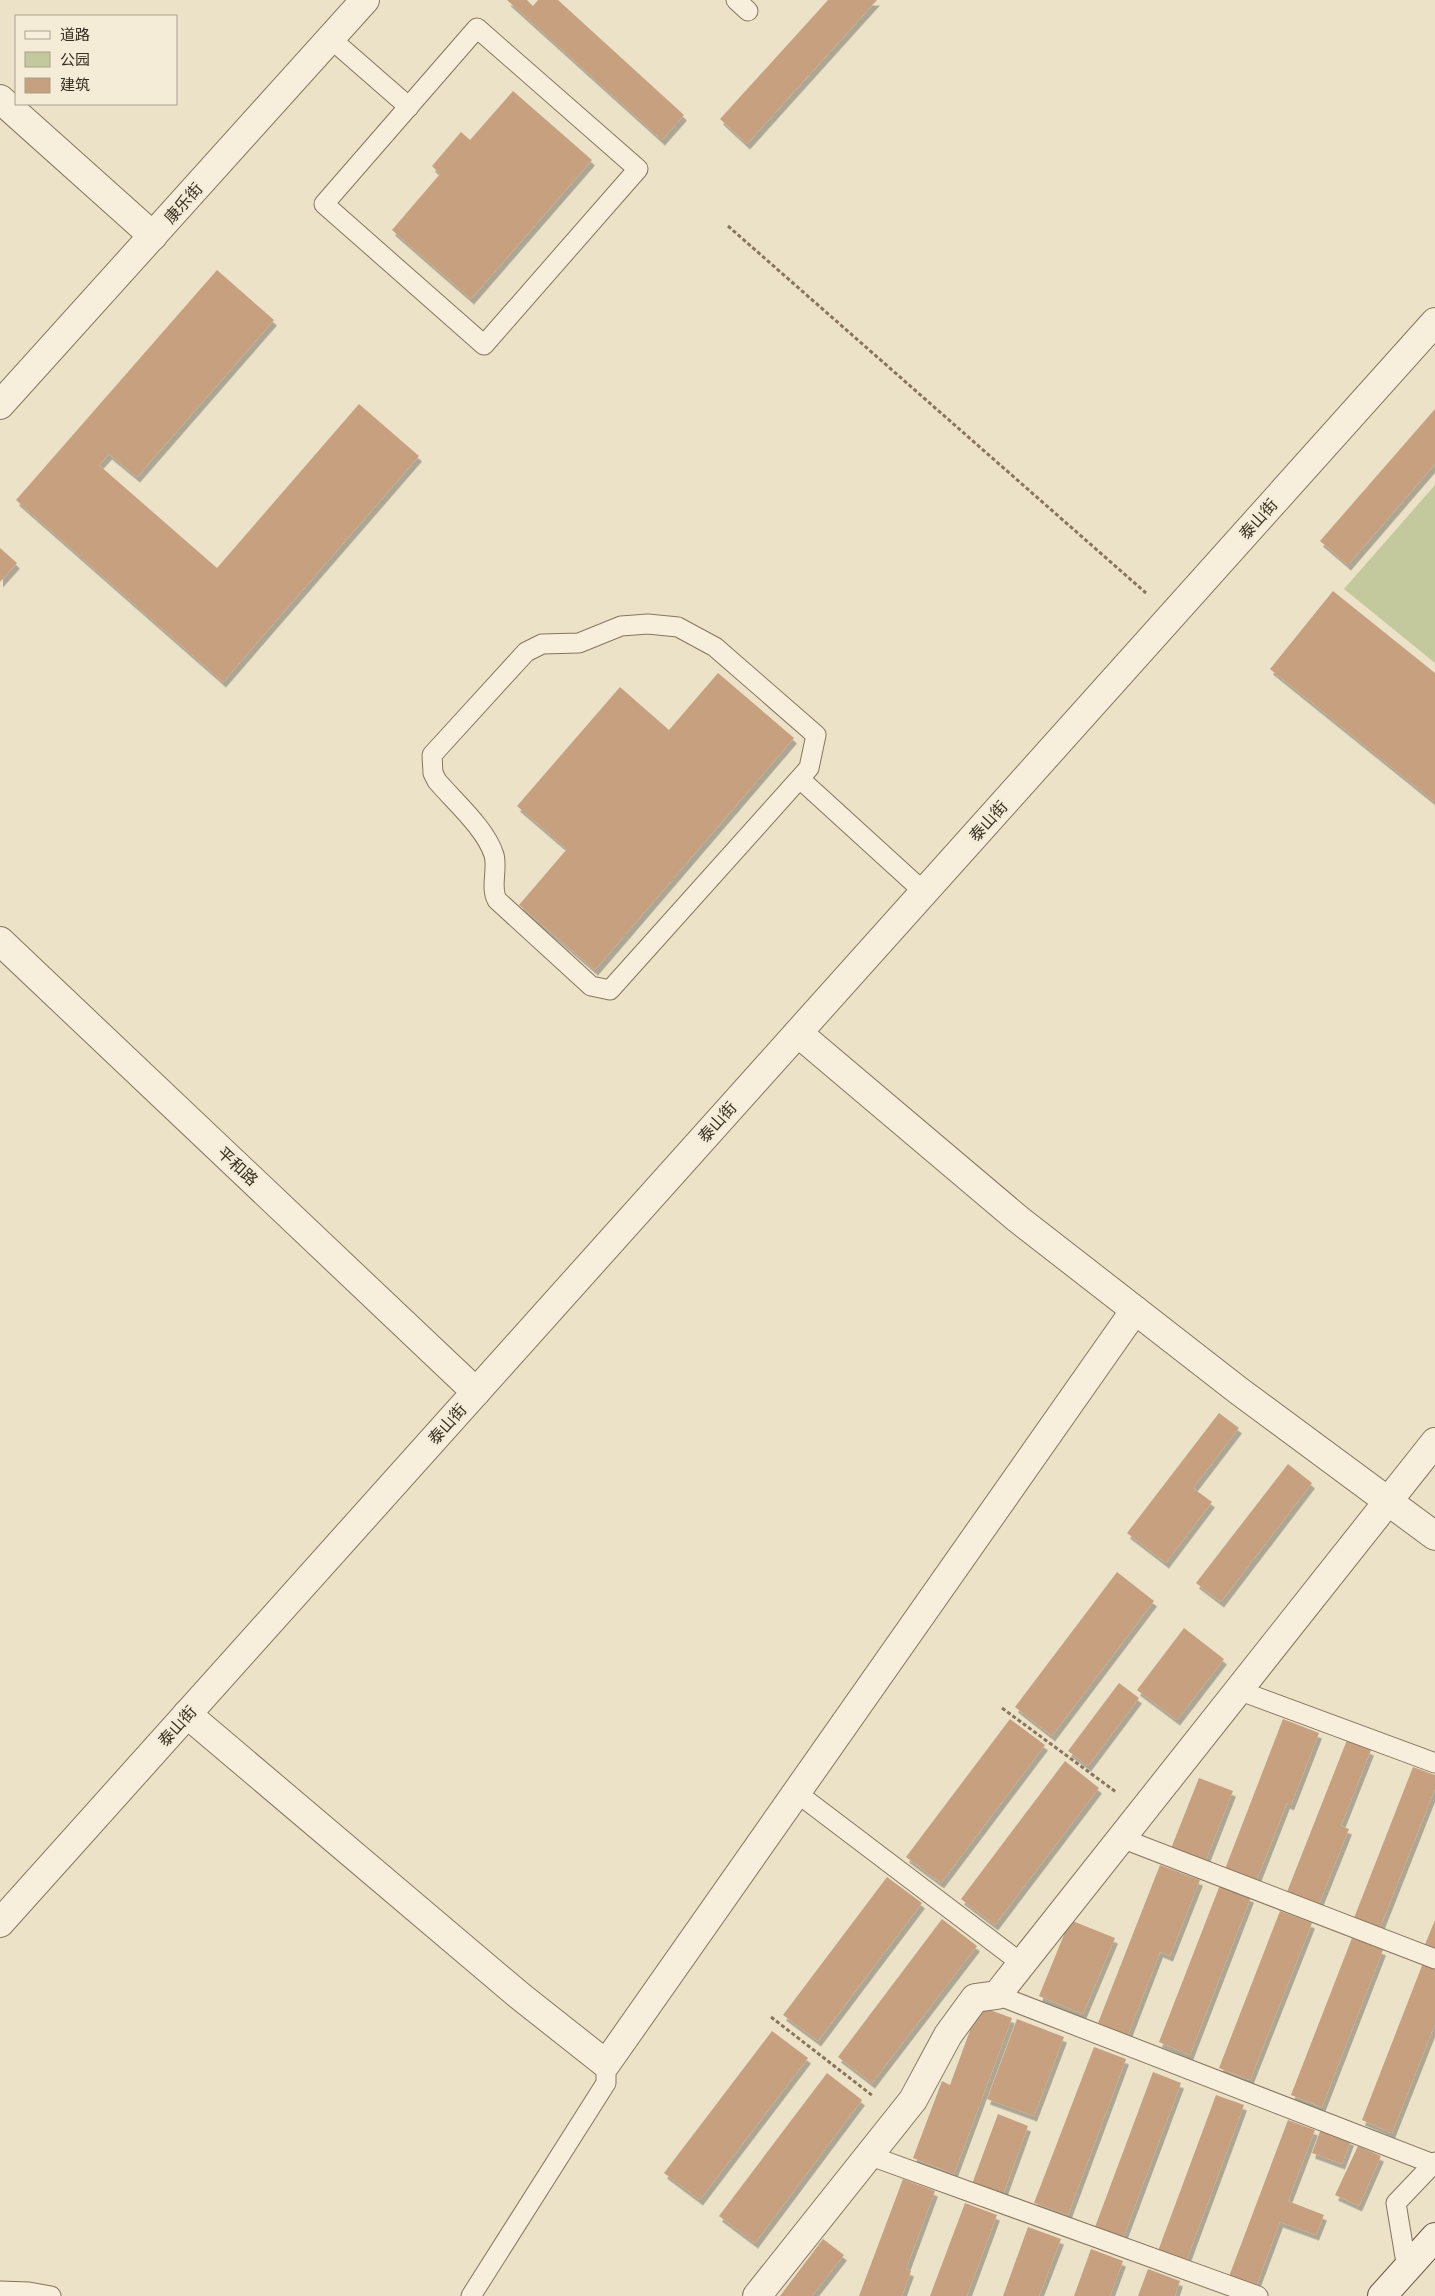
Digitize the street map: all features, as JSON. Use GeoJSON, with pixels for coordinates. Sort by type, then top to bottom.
{"type":"FeatureCollection","features":[{"type":"Feature","properties":{"kind":"street","name":"康乐街"},"geometry":{"type":"LineString","coordinates":[[0,405],[365,0]]}},
{"type":"Feature","properties":{"kind":"street"},"geometry":{"type":"LineString","coordinates":[[0,99],[152,236]]}},
{"type":"Feature","properties":{"kind":"street","name":"泰山街"},"geometry":{"type":"LineString","coordinates":[[0,1923],[1435,322]]}},
{"type":"Feature","properties":{"kind":"street","name":"平和路"},"geometry":{"type":"LineString","coordinates":[[0,941],[476,1392]]}},
{"type":"Feature","properties":{"kind":"street"},"geometry":{"type":"LineString","coordinates":[[798,1033],[1018,1219],[1239,1391],[1435,1536]]}},
{"type":"Feature","properties":{"kind":"street"},"geometry":{"type":"LineString","coordinates":[[187,1714],[520,1996],[606,2064],[1135,1310]]}},
{"type":"Feature","properties":{"kind":"street"},"geometry":{"type":"LineString","coordinates":[[757,2296],[913,2100],[948,2034],[975,1998],[997,1995],[1435,1442]]}},
{"type":"Feature","properties":{"kind":"street"},"geometry":{"type":"LineString","coordinates":[[1382,2296],[1435,2237]]}},
{"type":"Feature","properties":{"kind":"lane"},"geometry":{"type":"LineString","coordinates":[[477,28],[638,169],[484,344],[324,204],[409,107],[477,28]]}},
{"type":"Feature","properties":{"kind":"lane"},"geometry":{"type":"LineString","coordinates":[[330,38],[409,107]]}},
{"type":"Feature","properties":{"kind":"lane"},"geometry":{"type":"LineString","coordinates":[[648,624],[678,627],[715,647],[816,736],[810,768],[800,780],[610,990],[591,986],[497,900],[494,894],[495,858],[489,840],[437,781],[433,773],[432,755],[526,652],[534,647],[542,644],[579,643],[621,626],[648,624]]}},
{"type":"Feature","properties":{"kind":"lane"},"geometry":{"type":"LineString","coordinates":[[800,780],[924,892]]}},
{"type":"Feature","properties":{"kind":"lane"},"geometry":{"type":"LineString","coordinates":[[1238,1690],[1435,1764]]}},
{"type":"Feature","properties":{"kind":"lane"},"geometry":{"type":"LineString","coordinates":[[797,1793],[1021,1963]]}},
{"type":"Feature","properties":{"kind":"lane"},"geometry":{"type":"LineString","coordinates":[[1120,1838],[1435,1959]]}},
{"type":"Feature","properties":{"kind":"lane"},"geometry":{"type":"LineString","coordinates":[[997,1995],[1434,2163],[1396,2203],[1407,2269]]}},
{"type":"Feature","properties":{"kind":"lane"},"geometry":{"type":"LineString","coordinates":[[470,2296],[606,2083],[606,2064]]}},
{"type":"Feature","properties":{"kind":"lane"},"geometry":{"type":"LineString","coordinates":[[868,2156],[1258,2296]]}},
{"type":"Feature","properties":{"kind":"lane"},"geometry":{"type":"LineString","coordinates":[[0,2291],[29,2292],[50,2296]]}},
{"type":"Feature","properties":{"kind":"path"},"geometry":{"type":"LineString","coordinates":[[728,226],[1172,616]]}},
{"type":"Feature","properties":{"kind":"path"},"geometry":{"type":"LineString","coordinates":[[1002,1708],[1142,1812]]}},
{"type":"Feature","properties":{"kind":"path"},"geometry":{"type":"LineString","coordinates":[[771,2017],[900,2116]]}},
{"type":"Feature","properties":{"kind":"green space"},"geometry":{"type":"Polygon","coordinates":[[[1435,485],[1435,663],[1344,589],[1435,485]]]}},
{"type":"Feature","properties":{"kind":"building"},"geometry":{"type":"Polygon","coordinates":[[[507,0],[527,0],[533,6],[538,0],[558,0],[684,115],[662,140],[507,0]]]}},
{"type":"Feature","properties":{"kind":"building"},"geometry":{"type":"Polygon","coordinates":[[[828,0],[877,0],[747,144],[720,119],[828,0]]]}},
{"type":"Feature","properties":{"kind":"building"},"geometry":{"type":"Polygon","coordinates":[[[513,91],[592,160],[471,299],[392,230],[440,174],[432,166],[461,132],[470,140],[513,91]]]}},
{"type":"Feature","properties":{"kind":"building"},"geometry":{"type":"Polygon","coordinates":[[[217,270],[274,320],[137,477],[109,454],[99,465],[217,568],[359,404],[419,456],[223,682],[16,500],[217,270]]]}},
{"type":"Feature","properties":{"kind":"building"},"geometry":{"type":"Polygon","coordinates":[[[1435,409],[1435,464],[1348,565],[1320,541],[1435,409]]]}},
{"type":"Feature","properties":{"kind":"building"},"geometry":{"type":"Polygon","coordinates":[[[0,548],[17,563],[0,582],[0,548]]]}},
{"type":"Feature","properties":{"kind":"building"},"geometry":{"type":"Polygon","coordinates":[[[1333,591],[1435,673],[1435,802],[1270,669],[1333,591]]]}},
{"type":"Feature","properties":{"kind":"building"},"geometry":{"type":"Polygon","coordinates":[[[718,673],[794,738],[595,970],[519,905],[567,849],[517,806],[620,687],[669,730],[718,673]]]}},
{"type":"Feature","properties":{"kind":"building"},"geometry":{"type":"Polygon","coordinates":[[[1219,1413],[1239,1428],[1193,1488],[1212,1502],[1166,1563],[1127,1533],[1219,1413]]]}},
{"type":"Feature","properties":{"kind":"building"},"geometry":{"type":"Polygon","coordinates":[[[1288,1464],[1312,1483],[1221,1602],[1196,1583],[1288,1464]]]}},
{"type":"Feature","properties":{"kind":"building"},"geometry":{"type":"Polygon","coordinates":[[[1117,1572],[1154,1601],[1052,1736],[1015,1707],[1117,1572]]]}},
{"type":"Feature","properties":{"kind":"building"},"geometry":{"type":"Polygon","coordinates":[[[1184,1628],[1224,1659],[1177,1720],[1137,1690],[1184,1628]]]}},
{"type":"Feature","properties":{"kind":"building"},"geometry":{"type":"Polygon","coordinates":[[[1119,1683],[1139,1698],[1088,1766],[1068,1751],[1119,1683]]]}},
{"type":"Feature","properties":{"kind":"building"},"geometry":{"type":"Polygon","coordinates":[[[1010,1719],[1045,1745],[941,1883],[906,1857],[1010,1719]]]}},
{"type":"Feature","properties":{"kind":"building"},"geometry":{"type":"Polygon","coordinates":[[[1283,1719],[1319,1733],[1291,1805],[1287,1803],[1256,1882],[1225,1869],[1283,1719]]]}},
{"type":"Feature","properties":{"kind":"building"},"geometry":{"type":"Polygon","coordinates":[[[1347,1740],[1371,1750],[1341,1826],[1349,1829],[1319,1904],[1287,1892],[1347,1740]]]}},
{"type":"Feature","properties":{"kind":"building"},"geometry":{"type":"Polygon","coordinates":[[[1065,1761],[1099,1788],[995,1925],[961,1899],[1065,1761]]]}},
{"type":"Feature","properties":{"kind":"building"},"geometry":{"type":"Polygon","coordinates":[[[1413,1767],[1435,1775],[1435,1789],[1380,1928],[1354,1918],[1413,1767]]]}},
{"type":"Feature","properties":{"kind":"building"},"geometry":{"type":"Polygon","coordinates":[[[1199,1778],[1233,1791],[1204,1865],[1170,1851],[1199,1778]]]}},
{"type":"Feature","properties":{"kind":"building"},"geometry":{"type":"Polygon","coordinates":[[[1160,1865],[1200,1880],[1170,1956],[1160,1952],[1128,2035],[1098,2023],[1160,1865]]]}},
{"type":"Feature","properties":{"kind":"building"},"geometry":{"type":"Polygon","coordinates":[[[887,1877],[922,1903],[818,2041],[783,2015],[887,1877]]]}},
{"type":"Feature","properties":{"kind":"building"},"geometry":{"type":"Polygon","coordinates":[[[1220,1885],[1251,1897],[1190,2055],[1159,2042],[1220,1885]]]}},
{"type":"Feature","properties":{"kind":"building"},"geometry":{"type":"Polygon","coordinates":[[[1280,1911],[1312,1923],[1250,2080],[1219,2068],[1280,1911]]]}},
{"type":"Feature","properties":{"kind":"building"},"geometry":{"type":"Polygon","coordinates":[[[942,1919],[977,1946],[872,2083],[838,2057],[942,1919]]]}},
{"type":"Feature","properties":{"kind":"building"},"geometry":{"type":"Polygon","coordinates":[[[1070,1920],[1115,1938],[1083,2014],[1039,1996],[1070,1920]]]}},
{"type":"Feature","properties":{"kind":"building"},"geometry":{"type":"Polygon","coordinates":[[[1435,1920],[1435,1951],[1424,1947],[1435,1920]]]}},
{"type":"Feature","properties":{"kind":"building"},"geometry":{"type":"Polygon","coordinates":[[[1352,1938],[1383,1950],[1322,2107],[1291,2095],[1352,1938]]]}},
{"type":"Feature","properties":{"kind":"building"},"geometry":{"type":"Polygon","coordinates":[[[1423,1963],[1435,1968],[1435,2024],[1392,2133],[1362,2120],[1423,1963]]]}},
{"type":"Feature","properties":{"kind":"building"},"geometry":{"type":"Polygon","coordinates":[[[979,2006],[1012,2018],[954,2174],[913,2158],[942,2081],[950,2085],[979,2006]]]}},
{"type":"Feature","properties":{"kind":"building"},"geometry":{"type":"Polygon","coordinates":[[[1017,2019],[1064,2037],[1034,2116],[987,2099],[1017,2019]]]}},
{"type":"Feature","properties":{"kind":"building"},"geometry":{"type":"Polygon","coordinates":[[[772,2031],[808,2058],[700,2200],[664,2173],[772,2031]]]}},
{"type":"Feature","properties":{"kind":"building"},"geometry":{"type":"Polygon","coordinates":[[[1094,2047],[1126,2059],[1068,2215],[1034,2203],[1094,2047]]]}},
{"type":"Feature","properties":{"kind":"building"},"geometry":{"type":"Polygon","coordinates":[[[1153,2072],[1181,2083],[1123,2238],[1095,2227],[1153,2072]]]}},
{"type":"Feature","properties":{"kind":"building"},"geometry":{"type":"Polygon","coordinates":[[[827,2073],[862,2100],[755,2243],[719,2216],[827,2073]]]}},
{"type":"Feature","properties":{"kind":"building"},"geometry":{"type":"Polygon","coordinates":[[[1216,2095],[1244,2105],[1186,2262],[1158,2251],[1216,2095]]]}},
{"type":"Feature","properties":{"kind":"building"},"geometry":{"type":"Polygon","coordinates":[[[998,2114],[1028,2126],[1003,2195],[972,2184],[998,2114]]]}},
{"type":"Feature","properties":{"kind":"building"},"geometry":{"type":"Polygon","coordinates":[[[1288,2120],[1315,2130],[1288,2201],[1324,2215],[1316,2235],[1280,2222],[1255,2289],[1228,2279],[1288,2120]]]}},
{"type":"Feature","properties":{"kind":"building"},"geometry":{"type":"Polygon","coordinates":[[[1321,2129],[1351,2140],[1342,2164],[1312,2153],[1321,2129]]]}},
{"type":"Feature","properties":{"kind":"building"},"geometry":{"type":"Polygon","coordinates":[[[1358,2146],[1381,2156],[1359,2206],[1335,2195],[1358,2146]]]}},
{"type":"Feature","properties":{"kind":"building"},"geometry":{"type":"Polygon","coordinates":[[[903,2179],[935,2191],[906,2269],[911,2271],[902,2296],[859,2296],[903,2179]]]}},
{"type":"Feature","properties":{"kind":"building"},"geometry":{"type":"Polygon","coordinates":[[[965,2203],[997,2215],[967,2296],[930,2296],[965,2203]]]}},
{"type":"Feature","properties":{"kind":"building"},"geometry":{"type":"Polygon","coordinates":[[[1028,2227],[1061,2239],[1039,2296],[1003,2296],[1028,2227]]]}},
{"type":"Feature","properties":{"kind":"building"},"geometry":{"type":"Polygon","coordinates":[[[823,2239],[844,2255],[812,2296],[780,2296],[823,2239]]]}},
{"type":"Feature","properties":{"kind":"building"},"geometry":{"type":"Polygon","coordinates":[[[1091,2249],[1123,2261],[1110,2296],[1074,2296],[1091,2249]]]}},
{"type":"Feature","properties":{"kind":"building"},"geometry":{"type":"Polygon","coordinates":[[[1148,2269],[1180,2281],[1175,2296],[1138,2296],[1148,2269]]]}}]}
